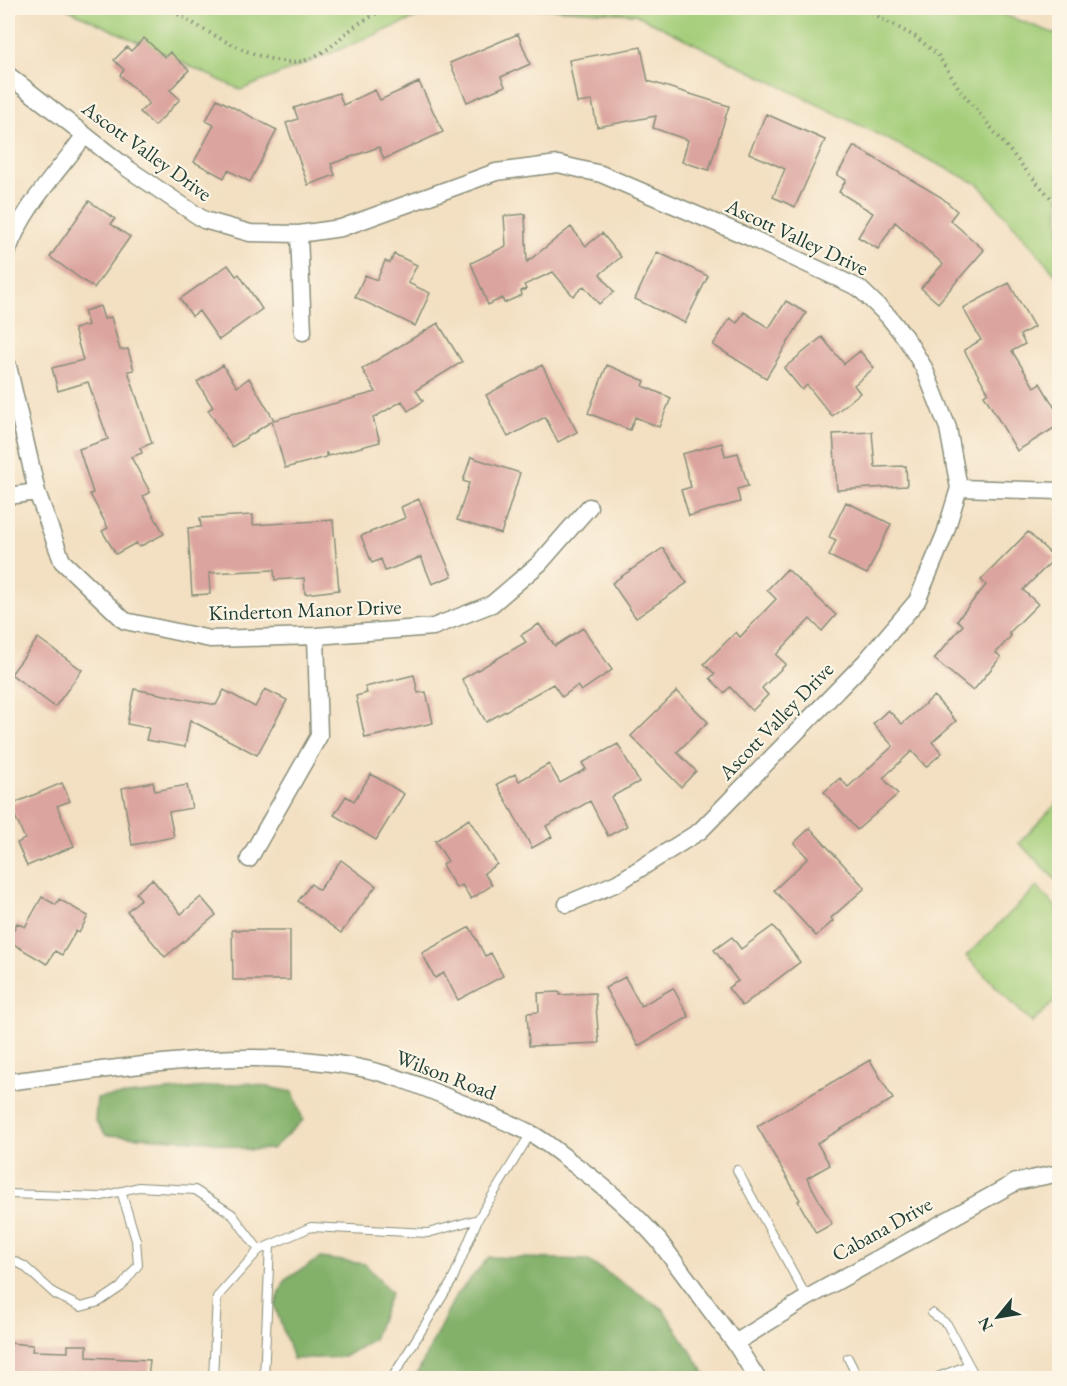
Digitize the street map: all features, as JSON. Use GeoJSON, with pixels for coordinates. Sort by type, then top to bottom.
{"type":"FeatureCollection","features":[{"type":"Feature","properties":{"kind":"street","name":"Ascott Valley Drive"},"geometry":{"type":"LineString","coordinates":[[8,75],[127,168],[204,220],[250,233],[298,234],[341,228],[495,172],[558,164],[601,174],[751,238],[859,288],[888,316],[907,340],[924,368],[948,428],[959,488],[945,534],[917,601],[865,662],[700,831],[617,883],[567,903]]}},
{"type":"Feature","properties":{"kind":"street"},"geometry":{"type":"LineString","coordinates":[[8,250],[15,231],[85,135]]}},
{"type":"Feature","properties":{"kind":"street"},"geometry":{"type":"LineString","coordinates":[[298,234],[303,332]]}},
{"type":"Feature","properties":{"kind":"street","name":"Kinderton Manor Drive"},"geometry":{"type":"LineString","coordinates":[[8,366],[37,492],[62,561],[125,621],[210,639],[316,636],[433,627],[492,604],[540,563],[589,507]]}},
{"type":"Feature","properties":{"kind":"street"},"geometry":{"type":"LineString","coordinates":[[959,488],[1059,491]]}},
{"type":"Feature","properties":{"kind":"street"},"geometry":{"type":"LineString","coordinates":[[8,496],[37,492]]}},
{"type":"Feature","properties":{"kind":"street"},"geometry":{"type":"LineString","coordinates":[[249,860],[319,736],[316,636]]}},
{"type":"Feature","properties":{"kind":"street","name":"Wilson Road"},"geometry":{"type":"LineString","coordinates":[[8,1082],[201,1059],[270,1059],[331,1063],[359,1068],[408,1082],[531,1133],[603,1185],[645,1225],[684,1273],[735,1343],[757,1378]]}},
{"type":"Feature","properties":{"kind":"street","name":"Cabana Drive"},"geometry":{"type":"LineString","coordinates":[[735,1343],[807,1298],[1016,1182],[1059,1173]]}},
{"type":"Feature","properties":{"kind":"lane"},"geometry":{"type":"LineString","coordinates":[[392,1378],[452,1281],[478,1219],[531,1133]]}},
{"type":"Feature","properties":{"kind":"lane"},"geometry":{"type":"LineString","coordinates":[[737,1170],[807,1298]]}},
{"type":"Feature","properties":{"kind":"lane"},"geometry":{"type":"LineString","coordinates":[[8,1194],[99,1197],[138,1187],[195,1190],[232,1214],[259,1250]]}},
{"type":"Feature","properties":{"kind":"lane"},"geometry":{"type":"LineString","coordinates":[[8,1258],[24,1266],[56,1295],[72,1303],[81,1307],[99,1302],[121,1287],[138,1264],[136,1240],[121,1191]]}},
{"type":"Feature","properties":{"kind":"lane"},"geometry":{"type":"LineString","coordinates":[[213,1378],[217,1297],[259,1250],[311,1227],[428,1233],[478,1219]]}},
{"type":"Feature","properties":{"kind":"lane"},"geometry":{"type":"LineString","coordinates":[[264,1378],[270,1245]]}},
{"type":"Feature","properties":{"kind":"lane"},"geometry":{"type":"LineString","coordinates":[[932,1313],[948,1324],[976,1378]]}},
{"type":"Feature","properties":{"kind":"lane"},"geometry":{"type":"LineString","coordinates":[[848,1358],[858,1378]]}},
{"type":"Feature","properties":{"kind":"lane"},"geometry":{"type":"LineString","coordinates":[[935,1378],[969,1365]]}},
{"type":"Feature","properties":{"kind":"path"},"geometry":{"type":"LineString","coordinates":[[168,8],[194,25],[244,49],[266,57],[290,61],[303,60],[321,53],[364,21],[389,8]]}},
{"type":"Feature","properties":{"kind":"path"},"geometry":{"type":"LineString","coordinates":[[862,8],[871,10],[882,19],[916,37],[938,55],[960,90],[1059,208]]}},
{"type":"Feature","properties":{"kind":"green space"},"geometry":{"type":"Polygon","coordinates":[[[65,8],[440,8],[241,90],[65,8]]]}},
{"type":"Feature","properties":{"kind":"green space"},"geometry":{"type":"Polygon","coordinates":[[[534,8],[985,8],[1059,35],[1059,278],[978,184],[635,14],[534,8]]]}},
{"type":"Feature","properties":{"kind":"green space"},"geometry":{"type":"Polygon","coordinates":[[[1059,801],[1059,883],[1019,843],[1059,801]]]}},
{"type":"Feature","properties":{"kind":"green space"},"geometry":{"type":"Polygon","coordinates":[[[1037,887],[1059,910],[1060,996],[1032,1023],[966,956],[1037,887]]]}},
{"type":"Feature","properties":{"kind":"green space"},"geometry":{"type":"Polygon","coordinates":[[[248,1083],[293,1092],[303,1120],[272,1149],[250,1150],[209,1141],[106,1135],[95,1120],[97,1098],[248,1083]]]}},
{"type":"Feature","properties":{"kind":"green space"},"geometry":{"type":"Polygon","coordinates":[[[489,1257],[587,1260],[663,1309],[708,1378],[415,1378],[455,1297],[489,1257]]]}},
{"type":"Feature","properties":{"kind":"green space"},"geometry":{"type":"Polygon","coordinates":[[[320,1258],[365,1264],[391,1293],[373,1339],[344,1357],[293,1359],[275,1306],[285,1280],[320,1258]]]}},
{"type":"Feature","properties":{"kind":"building"},"geometry":{"type":"Polygon","coordinates":[[[518,34],[530,64],[501,77],[505,86],[467,102],[450,63],[518,34]]]}},
{"type":"Feature","properties":{"kind":"building"},"geometry":{"type":"Polygon","coordinates":[[[144,38],[165,57],[170,52],[189,70],[170,90],[180,99],[155,126],[140,112],[149,103],[120,75],[124,70],[114,60],[127,47],[131,51],[144,38]]]}},
{"type":"Feature","properties":{"kind":"building"},"geometry":{"type":"Polygon","coordinates":[[[641,47],[648,81],[729,106],[709,170],[682,162],[688,140],[653,128],[656,116],[597,127],[592,101],[577,103],[569,60],[641,47]]]}},
{"type":"Feature","properties":{"kind":"building"},"geometry":{"type":"Polygon","coordinates":[[[419,82],[443,132],[384,159],[379,147],[331,164],[335,175],[308,185],[286,123],[298,119],[294,108],[339,93],[343,105],[375,90],[380,100],[419,82]]]}},
{"type":"Feature","properties":{"kind":"building"},"geometry":{"type":"Polygon","coordinates":[[[217,99],[277,130],[250,182],[228,170],[224,178],[194,162],[214,125],[206,121],[217,99]]]}},
{"type":"Feature","properties":{"kind":"building"},"geometry":{"type":"Polygon","coordinates":[[[766,114],[825,140],[795,207],[773,197],[785,169],[749,153],[766,114]]]}},
{"type":"Feature","properties":{"kind":"building"},"geometry":{"type":"Polygon","coordinates":[[[854,146],[941,197],[957,211],[950,220],[984,250],[938,303],[921,288],[943,264],[895,222],[878,249],[858,237],[873,213],[839,192],[846,180],[837,175],[854,146]]]}},
{"type":"Feature","properties":{"kind":"building"},"geometry":{"type":"Polygon","coordinates":[[[89,201],[115,219],[111,224],[130,237],[94,288],[50,257],[89,201]]]}},
{"type":"Feature","properties":{"kind":"building"},"geometry":{"type":"Polygon","coordinates":[[[525,214],[527,262],[571,227],[586,246],[602,233],[621,257],[600,274],[614,292],[599,304],[584,286],[573,296],[553,272],[524,285],[526,289],[521,291],[522,295],[504,303],[502,298],[488,305],[471,263],[506,246],[504,216],[525,214]]]}},
{"type":"Feature","properties":{"kind":"building"},"geometry":{"type":"Polygon","coordinates":[[[657,252],[708,276],[685,323],[635,299],[657,252]]]}},
{"type":"Feature","properties":{"kind":"building"},"geometry":{"type":"Polygon","coordinates":[[[394,254],[417,265],[408,283],[430,293],[415,326],[355,297],[365,275],[377,280],[385,261],[390,263],[394,254]]]}},
{"type":"Feature","properties":{"kind":"building"},"geometry":{"type":"Polygon","coordinates":[[[228,265],[236,276],[239,274],[262,309],[219,340],[199,311],[192,316],[180,299],[228,265]]]}},
{"type":"Feature","properties":{"kind":"building"},"geometry":{"type":"Polygon","coordinates":[[[1009,283],[1034,327],[1020,335],[1025,344],[1012,351],[1034,387],[1040,383],[1059,415],[1059,425],[1017,451],[984,395],[988,392],[964,350],[981,340],[963,308],[1009,283]]]}},
{"type":"Feature","properties":{"kind":"building"},"geometry":{"type":"Polygon","coordinates":[[[786,301],[806,313],[766,378],[713,345],[730,318],[737,323],[744,312],[769,328],[786,301]]]}},
{"type":"Feature","properties":{"kind":"building"},"geometry":{"type":"Polygon","coordinates":[[[100,306],[104,319],[111,317],[120,350],[128,349],[134,370],[128,371],[152,443],[140,448],[142,453],[131,457],[150,492],[143,496],[164,534],[139,547],[136,543],[116,554],[102,531],[108,528],[90,494],[93,493],[79,449],[108,439],[88,382],[58,391],[52,368],[83,360],[74,329],[88,325],[84,311],[100,306]]]}},
{"type":"Feature","properties":{"kind":"building"},"geometry":{"type":"Polygon","coordinates":[[[438,323],[462,362],[416,390],[423,401],[408,411],[402,401],[373,418],[380,442],[328,456],[326,452],[326,457],[285,468],[272,421],[232,447],[208,410],[213,407],[197,382],[223,365],[237,387],[249,378],[274,420],[376,392],[362,369],[438,323]]]}},
{"type":"Feature","properties":{"kind":"building"},"geometry":{"type":"Polygon","coordinates":[[[822,337],[844,364],[860,351],[874,368],[854,385],[860,393],[832,416],[807,385],[802,390],[784,368],[822,337]]]}},
{"type":"Feature","properties":{"kind":"building"},"geometry":{"type":"Polygon","coordinates":[[[542,365],[577,432],[558,442],[545,417],[508,437],[486,395],[542,365]]]}},
{"type":"Feature","properties":{"kind":"building"},"geometry":{"type":"Polygon","coordinates":[[[607,365],[645,381],[643,386],[671,398],[659,427],[635,417],[630,430],[588,413],[607,365]]]}},
{"type":"Feature","properties":{"kind":"building"},"geometry":{"type":"Polygon","coordinates":[[[872,432],[875,467],[906,466],[907,486],[837,490],[833,434],[872,432]]]}},
{"type":"Feature","properties":{"kind":"building"},"geometry":{"type":"Polygon","coordinates":[[[722,443],[725,456],[738,453],[748,486],[737,489],[740,502],[689,516],[681,490],[691,487],[682,454],[722,443]]]}},
{"type":"Feature","properties":{"kind":"building"},"geometry":{"type":"Polygon","coordinates":[[[471,457],[520,473],[501,534],[457,520],[469,483],[463,481],[471,457]]]}},
{"type":"Feature","properties":{"kind":"building"},"geometry":{"type":"Polygon","coordinates":[[[419,499],[452,576],[432,584],[421,557],[385,571],[381,559],[372,563],[361,536],[405,518],[401,507],[419,499]]]}},
{"type":"Feature","properties":{"kind":"building"},"geometry":{"type":"Polygon","coordinates":[[[846,502],[891,524],[867,574],[829,556],[836,540],[829,537],[846,502]]]}},
{"type":"Feature","properties":{"kind":"building"},"geometry":{"type":"Polygon","coordinates":[[[253,515],[253,525],[333,520],[339,590],[305,594],[304,578],[275,580],[274,570],[209,573],[210,594],[192,595],[188,528],[201,527],[200,518],[253,515]]]}},
{"type":"Feature","properties":{"kind":"building"},"geometry":{"type":"Polygon","coordinates":[[[1028,532],[1055,558],[1023,590],[1038,604],[1009,633],[1011,636],[996,653],[1001,657],[973,691],[934,659],[963,625],[957,620],[986,585],[981,580],[1028,532]]]}},
{"type":"Feature","properties":{"kind":"building"},"geometry":{"type":"Polygon","coordinates":[[[663,548],[687,583],[636,618],[612,583],[663,548]]]}},
{"type":"Feature","properties":{"kind":"building"},"geometry":{"type":"Polygon","coordinates":[[[787,569],[836,615],[822,631],[810,619],[776,655],[786,664],[762,688],[768,695],[752,711],[730,687],[724,693],[710,678],[715,674],[704,664],[736,632],[740,637],[776,599],[767,590],[787,569]]]}},
{"type":"Feature","properties":{"kind":"building"},"geometry":{"type":"Polygon","coordinates":[[[539,624],[555,646],[583,628],[612,670],[581,691],[577,686],[562,697],[553,684],[486,722],[462,679],[526,642],[521,635],[539,624]]]}},
{"type":"Feature","properties":{"kind":"building"},"geometry":{"type":"Polygon","coordinates":[[[38,638],[82,670],[55,707],[11,674],[38,638]]]}},
{"type":"Feature","properties":{"kind":"building"},"geometry":{"type":"Polygon","coordinates":[[[414,675],[418,693],[426,692],[433,723],[365,738],[356,696],[367,693],[365,687],[414,675]]]}},
{"type":"Feature","properties":{"kind":"building"},"geometry":{"type":"Polygon","coordinates":[[[134,689],[216,705],[224,690],[255,707],[265,689],[287,700],[257,755],[190,720],[185,747],[146,740],[149,728],[127,724],[134,689]]]}},
{"type":"Feature","properties":{"kind":"building"},"geometry":{"type":"Polygon","coordinates":[[[677,691],[708,722],[677,752],[696,771],[681,787],[631,736],[677,691]]]}},
{"type":"Feature","properties":{"kind":"building"},"geometry":{"type":"Polygon","coordinates":[[[934,696],[956,721],[932,742],[942,753],[926,767],[912,751],[883,778],[898,794],[857,830],[824,792],[840,778],[848,787],[893,746],[873,724],[888,710],[902,724],[934,696]]]}},
{"type":"Feature","properties":{"kind":"building"},"geometry":{"type":"Polygon","coordinates":[[[618,744],[639,782],[611,797],[627,826],[608,836],[590,801],[546,826],[552,837],[532,848],[497,784],[515,774],[519,781],[549,764],[560,783],[586,769],[582,763],[618,744]]]}},
{"type":"Feature","properties":{"kind":"building"},"geometry":{"type":"Polygon","coordinates":[[[371,774],[404,794],[376,840],[334,815],[346,796],[354,801],[371,774]]]}},
{"type":"Feature","properties":{"kind":"building"},"geometry":{"type":"Polygon","coordinates":[[[153,782],[155,791],[187,785],[192,808],[169,812],[174,837],[132,845],[122,788],[153,782]]]}},
{"type":"Feature","properties":{"kind":"building"},"geometry":{"type":"Polygon","coordinates":[[[62,783],[70,801],[57,806],[74,846],[27,866],[17,843],[25,839],[10,805],[62,783]]]}},
{"type":"Feature","properties":{"kind":"building"},"geometry":{"type":"Polygon","coordinates":[[[469,819],[497,864],[484,873],[492,885],[471,899],[462,885],[456,888],[442,865],[448,861],[435,841],[469,819]]]}},
{"type":"Feature","properties":{"kind":"building"},"geometry":{"type":"Polygon","coordinates":[[[810,828],[865,888],[831,918],[833,921],[816,936],[774,890],[808,858],[794,843],[810,828]]]}},
{"type":"Feature","properties":{"kind":"building"},"geometry":{"type":"Polygon","coordinates":[[[341,860],[376,886],[341,933],[298,901],[311,884],[319,890],[341,860]]]}},
{"type":"Feature","properties":{"kind":"building"},"geometry":{"type":"Polygon","coordinates":[[[152,879],[181,914],[201,897],[216,915],[165,957],[127,911],[141,899],[136,893],[152,879]]]}},
{"type":"Feature","properties":{"kind":"building"},"geometry":{"type":"Polygon","coordinates":[[[42,897],[56,905],[59,899],[88,916],[79,933],[76,931],[62,955],[55,951],[47,964],[8,941],[17,923],[25,927],[42,897]]]}},
{"type":"Feature","properties":{"kind":"building"},"geometry":{"type":"Polygon","coordinates":[[[773,926],[800,962],[742,1006],[728,988],[738,981],[714,950],[732,937],[741,949],[773,926]]]}},
{"type":"Feature","properties":{"kind":"building"},"geometry":{"type":"Polygon","coordinates":[[[470,927],[485,956],[491,953],[503,976],[458,1000],[444,973],[435,978],[422,953],[470,927]]]}},
{"type":"Feature","properties":{"kind":"building"},"geometry":{"type":"Polygon","coordinates":[[[232,930],[290,930],[290,980],[233,980],[232,930]]]}},
{"type":"Feature","properties":{"kind":"building"},"geometry":{"type":"Polygon","coordinates":[[[625,977],[641,1006],[673,988],[689,1017],[638,1046],[605,988],[625,977]]]}},
{"type":"Feature","properties":{"kind":"building"},"geometry":{"type":"Polygon","coordinates":[[[560,992],[560,995],[595,993],[599,1043],[529,1046],[527,1013],[539,1012],[538,993],[560,992]]]}},
{"type":"Feature","properties":{"kind":"building"},"geometry":{"type":"Polygon","coordinates":[[[870,1060],[893,1099],[817,1143],[830,1165],[807,1178],[832,1224],[816,1233],[798,1201],[800,1200],[757,1126],[870,1060]]]}},
{"type":"Feature","properties":{"kind":"building"},"geometry":{"type":"Polygon","coordinates":[[[8,1343],[33,1345],[32,1351],[68,1352],[68,1345],[87,1345],[87,1357],[150,1360],[148,1378],[8,1378],[8,1343]]]}}]}
